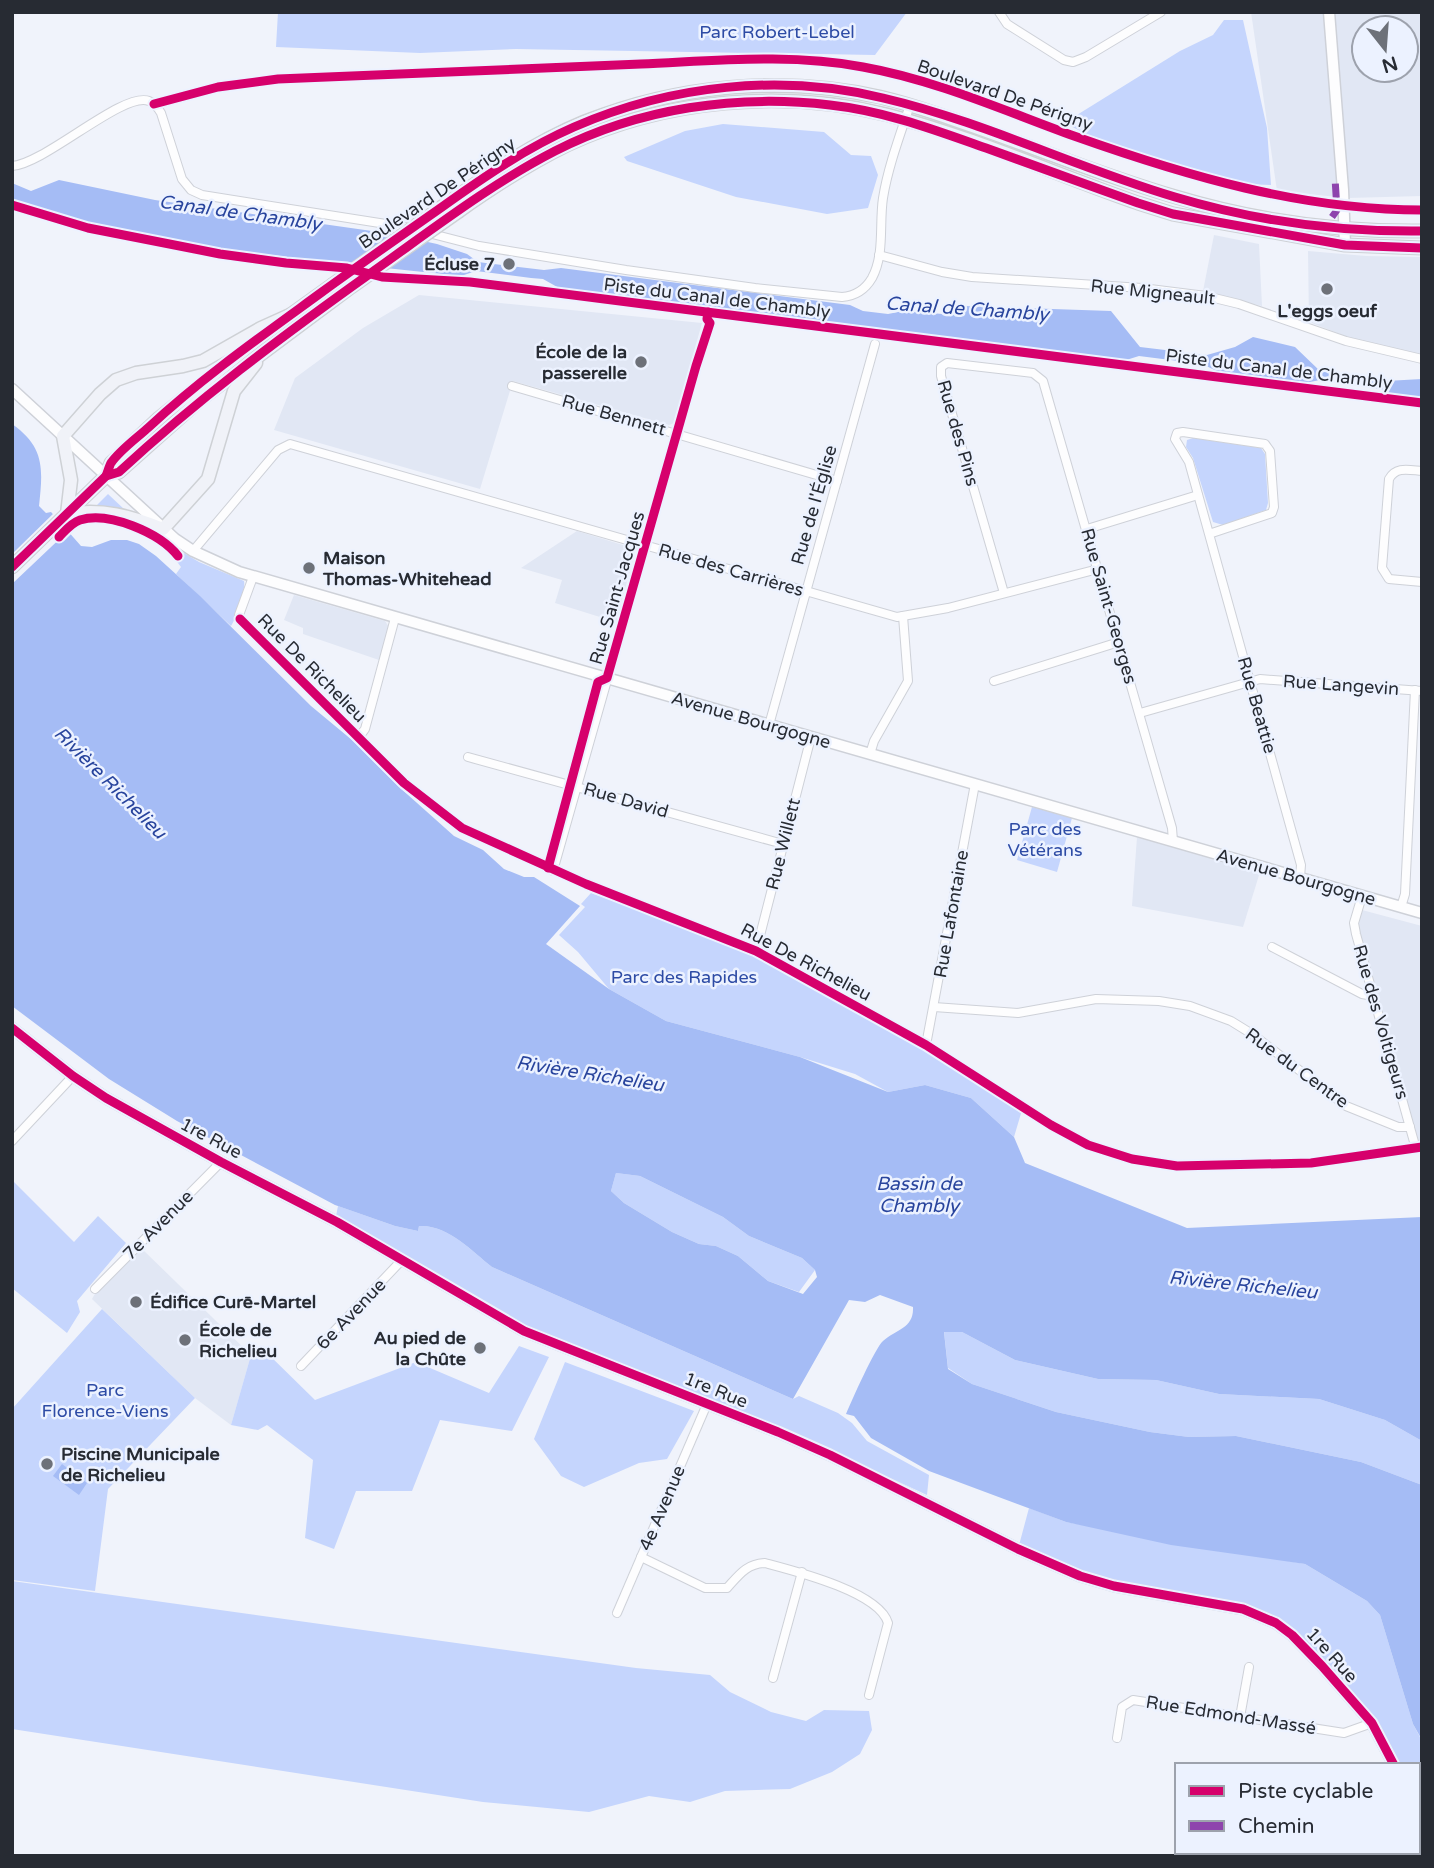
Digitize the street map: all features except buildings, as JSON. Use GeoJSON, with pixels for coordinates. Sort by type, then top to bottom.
{"type":"FeatureCollection","features":[{"type":"Feature","properties":{"kind":"main road","name":"Boulevard De Périgny"},"geometry":{"type":"LineString","coordinates":[[12,567],[106,476],[111,463],[159,418],[211,374],[332,285],[439,209],[549,138],[597,117],[659,98],[713,89],[782,85],[842,90],[910,105],[1178,198],[1270,219],[1345,229],[1422,232]]}},
{"type":"Feature","properties":{"kind":"main road","name":"Boulevard De Périgny"},"geometry":{"type":"LineString","coordinates":[[106,476],[119,472],[201,399],[275,342],[514,174],[570,144],[615,126],[672,111],[737,102],[789,101],[851,108],[905,120],[1162,211],[1345,245],[1422,248]]}},
{"type":"Feature","properties":{"kind":"main road"},"geometry":{"type":"LineString","coordinates":[[275,342],[234,391],[208,479],[163,528],[114,513],[93,511],[66,514],[71,480],[63,436],[100,394],[116,380],[136,373],[183,366],[209,358],[261,328],[292,314]]}},
{"type":"Feature","properties":{"kind":"street"},"geometry":{"type":"LineString","coordinates":[[999,12],[1007,24],[1064,61],[1073,62],[1083,59],[1161,12]]}},
{"type":"Feature","properties":{"kind":"street"},"geometry":{"type":"LineString","coordinates":[[1329,12],[1345,245]]}},
{"type":"Feature","properties":{"kind":"street"},"geometry":{"type":"LineString","coordinates":[[12,166],[35,159],[88,125],[124,107],[146,100],[154,104],[162,116],[184,184],[195,193],[208,197],[405,228],[479,246],[626,270],[842,297],[858,293],[873,277],[879,255],[884,193],[910,105]]}},
{"type":"Feature","properties":{"kind":"street","name":"Rue Migneault"},"geometry":{"type":"LineString","coordinates":[[879,255],[960,276],[1142,288],[1206,296],[1269,314],[1346,341],[1422,359]]}},
{"type":"Feature","properties":{"kind":"street","name":"Rue Saint-Jacques"},"geometry":{"type":"LineString","coordinates":[[553,870],[710,323]]}},
{"type":"Feature","properties":{"kind":"street","name":"Rue de l'Église"},"geometry":{"type":"LineString","coordinates":[[769,725],[875,344]]}},
{"type":"Feature","properties":{"kind":"street","name":"Rue des Pins"},"geometry":{"type":"LineString","coordinates":[[1004,593],[940,371],[944,364],[954,362],[1036,374]]}},
{"type":"Feature","properties":{"kind":"street","name":"Rue Saint-Georges"},"geometry":{"type":"LineString","coordinates":[[1036,374],[1044,384],[1087,529],[1172,828],[1173,841]]}},
{"type":"Feature","properties":{"kind":"street","name":"Rue Bennett"},"geometry":{"type":"LineString","coordinates":[[512,386],[837,481]]}},
{"type":"Feature","properties":{"kind":"street","name":"Avenue Bourgogne"},"geometry":{"type":"LineString","coordinates":[[12,389],[163,528],[193,551],[253,577],[1422,913]]}},
{"type":"Feature","properties":{"kind":"street","name":"Rue Beattie"},"geometry":{"type":"LineString","coordinates":[[1209,534],[1265,518],[1272,513],[1274,507],[1270,452],[1267,446],[1258,441],[1177,433],[1176,442],[1187,457],[1198,495],[1209,534],[1251,681],[1301,865],[1300,877]]}},
{"type":"Feature","properties":{"kind":"street","name":"Rue des Carrières"},"geometry":{"type":"LineString","coordinates":[[193,551],[278,450],[286,444],[299,445],[894,616],[1004,593],[1098,569]]}},
{"type":"Feature","properties":{"kind":"street"},"geometry":{"type":"LineString","coordinates":[[1422,471],[1398,470],[1389,479],[1382,564],[1384,574],[1389,579],[1422,582]]}},
{"type":"Feature","properties":{"kind":"street"},"geometry":{"type":"LineString","coordinates":[[1087,529],[1198,495]]}},
{"type":"Feature","properties":{"kind":"street","name":"Rue De Richelieu"},"geometry":{"type":"LineString","coordinates":[[253,577],[239,615],[240,619],[404,783],[450,820],[553,870],[756,951],[926,1045],[1078,1140],[1108,1153],[1144,1162],[1177,1166],[1311,1163],[1419,1148]]}},
{"type":"Feature","properties":{"kind":"street"},"geometry":{"type":"LineString","coordinates":[[870,754],[874,741],[908,681],[903,616]]}},
{"type":"Feature","properties":{"kind":"street"},"geometry":{"type":"LineString","coordinates":[[359,737],[365,729],[395,618]]}},
{"type":"Feature","properties":{"kind":"street"},"geometry":{"type":"LineString","coordinates":[[994,681],[1119,642]]}},
{"type":"Feature","properties":{"kind":"street","name":"Rue Langevin"},"geometry":{"type":"LineString","coordinates":[[1140,713],[1251,681],[1419,690]]}},
{"type":"Feature","properties":{"kind":"street"},"geometry":{"type":"LineString","coordinates":[[1401,907],[1405,894],[1419,690]]}},
{"type":"Feature","properties":{"kind":"street","name":"Rue Willett"},"geometry":{"type":"LineString","coordinates":[[756,951],[811,737]]}},
{"type":"Feature","properties":{"kind":"street","name":"Rue David"},"geometry":{"type":"LineString","coordinates":[[468,757],[783,844]]}},
{"type":"Feature","properties":{"kind":"street","name":"Rue Lafontaine"},"geometry":{"type":"LineString","coordinates":[[926,1045],[975,784]]}},
{"type":"Feature","properties":{"kind":"street","name":"Rue des Voltigeurs"},"geometry":{"type":"LineString","coordinates":[[1362,896],[1354,928],[1410,1127],[1419,1148]]}},
{"type":"Feature","properties":{"kind":"street"},"geometry":{"type":"LineString","coordinates":[[1272,947],[1362,994],[1373,996]]}},
{"type":"Feature","properties":{"kind":"street","name":"Rue du Centre"},"geometry":{"type":"LineString","coordinates":[[934,1007],[1018,1013],[1096,999],[1153,1000],[1190,1006],[1226,1019],[1247,1031],[1351,1108],[1401,1128],[1410,1127]]}},
{"type":"Feature","properties":{"kind":"street","name":"1re Rue"},"geometry":{"type":"LineString","coordinates":[[12,1027],[73,1076],[106,1098],[337,1222],[524,1331],[830,1455],[1018,1549],[1080,1576],[1114,1586],[1243,1609],[1276,1623],[1292,1635],[1372,1723],[1393,1763]]}},
{"type":"Feature","properties":{"kind":"street"},"geometry":{"type":"LineString","coordinates":[[12,1141],[73,1076]]}},
{"type":"Feature","properties":{"kind":"street","name":"7e Avenue"},"geometry":{"type":"LineString","coordinates":[[95,1289],[221,1162]]}},
{"type":"Feature","properties":{"kind":"street","name":"6e Avenue"},"geometry":{"type":"LineString","coordinates":[[301,1366],[401,1261]]}},
{"type":"Feature","properties":{"kind":"street","name":"4e Avenue"},"geometry":{"type":"LineString","coordinates":[[617,1613],[707,1404]]}},
{"type":"Feature","properties":{"kind":"street"},"geometry":{"type":"LineString","coordinates":[[641,1557],[713,1590],[727,1588],[746,1567],[765,1563],[832,1583],[876,1605],[886,1615],[888,1623],[869,1695]]}},
{"type":"Feature","properties":{"kind":"street"},"geometry":{"type":"LineString","coordinates":[[773,1678],[802,1573]]}},
{"type":"Feature","properties":{"kind":"street"},"geometry":{"type":"LineString","coordinates":[[1240,1717],[1250,1667]]}},
{"type":"Feature","properties":{"kind":"street","name":"Rue Edmond-Massé"},"geometry":{"type":"LineString","coordinates":[[1118,1738],[1122,1707],[1133,1700],[1344,1733],[1372,1723]]}},
{"type":"Feature","properties":{"kind":"shaded area"},"geometry":{"type":"Polygon","coordinates":[[[1251,12],[1422,12],[1422,196],[1348,198],[1277,191],[1251,12]]]}},
{"type":"Feature","properties":{"kind":"shaded area"},"geometry":{"type":"Polygon","coordinates":[[[1214,235],[1259,244],[1262,306],[1203,291],[1214,235]]]}},
{"type":"Feature","properties":{"kind":"shaded area"},"geometry":{"type":"Polygon","coordinates":[[[1308,251],[1422,257],[1422,356],[1366,344],[1309,322],[1308,251]]]}},
{"type":"Feature","properties":{"kind":"shaded area"},"geometry":{"type":"Polygon","coordinates":[[[419,295],[702,323],[674,423],[669,425],[513,381],[480,489],[274,430],[295,378],[363,328],[419,295]]]}},
{"type":"Feature","properties":{"kind":"shaded area"},"geometry":{"type":"Polygon","coordinates":[[[577,531],[636,549],[616,622],[555,603],[562,580],[521,568],[577,531]]]}},
{"type":"Feature","properties":{"kind":"shaded area"},"geometry":{"type":"Polygon","coordinates":[[[294,595],[385,621],[389,627],[379,660],[303,634],[303,628],[284,620],[294,595]]]}},
{"type":"Feature","properties":{"kind":"shaded area"},"geometry":{"type":"Polygon","coordinates":[[[1137,837],[1260,872],[1243,927],[1132,906],[1137,837]]]}},
{"type":"Feature","properties":{"kind":"shaded area"},"geometry":{"type":"Polygon","coordinates":[[[1362,910],[1422,926],[1422,1143],[1415,1144],[1355,929],[1362,910]]]}},
{"type":"Feature","properties":{"kind":"shaded area","name":"École de Richelieu"},"geometry":{"type":"Polygon","coordinates":[[[141,1248],[251,1355],[231,1425],[195,1398],[92,1299],[141,1248]]]}},
{"type":"Feature","properties":{"kind":"green space","name":"Parc Robert-Lebel"},"geometry":{"type":"Polygon","coordinates":[[[278,12],[907,12],[875,55],[516,49],[420,53],[276,47],[278,12]]]}},
{"type":"Feature","properties":{"kind":"green space"},"geometry":{"type":"Polygon","coordinates":[[[1224,20],[1243,20],[1267,128],[1271,185],[1242,184],[1101,141],[1064,123],[1180,51],[1213,35],[1224,20]]]}},
{"type":"Feature","properties":{"kind":"green space"},"geometry":{"type":"Polygon","coordinates":[[[723,124],[824,132],[851,155],[871,156],[878,175],[868,208],[827,214],[736,197],[627,161],[624,157],[685,131],[723,124]]]}},
{"type":"Feature","properties":{"kind":"green space"},"geometry":{"type":"Polygon","coordinates":[[[1193,438],[1261,448],[1265,454],[1268,503],[1266,510],[1223,525],[1213,522],[1193,458],[1186,447],[1187,440],[1193,438]]]}},
{"type":"Feature","properties":{"kind":"green space"},"geometry":{"type":"Polygon","coordinates":[[[108,494],[125,510],[97,505],[108,494]]]}},
{"type":"Feature","properties":{"kind":"green space"},"geometry":{"type":"Polygon","coordinates":[[[172,546],[199,562],[244,581],[244,591],[231,626],[176,574],[181,567],[169,551],[172,546]]]}},
{"type":"Feature","properties":{"kind":"green space","name":"Parc des Vétérans"},"geometry":{"type":"Polygon","coordinates":[[[1032,807],[1072,818],[1057,872],[1017,860],[1032,807]]]}},
{"type":"Feature","properties":{"kind":"green space","name":"Parc des Rapides"},"geometry":{"type":"Polygon","coordinates":[[[591,893],[743,950],[863,1013],[1022,1110],[1014,1137],[971,1098],[925,1085],[888,1092],[855,1074],[666,1021],[609,989],[578,952],[559,935],[585,907],[581,904],[591,893]]]}},
{"type":"Feature","properties":{"kind":"green space"},"geometry":{"type":"Polygon","coordinates":[[[616,1173],[640,1176],[723,1217],[749,1236],[802,1258],[815,1270],[799,1292],[768,1281],[738,1256],[672,1232],[624,1203],[611,1191],[616,1173]]]}},
{"type":"Feature","properties":{"kind":"green space"},"geometry":{"type":"Polygon","coordinates":[[[12,1180],[74,1242],[98,1216],[126,1243],[77,1301],[80,1312],[67,1333],[12,1288],[12,1180]]]}},
{"type":"Feature","properties":{"kind":"green space"},"geometry":{"type":"Polygon","coordinates":[[[338,1206],[395,1226],[418,1231],[419,1226],[439,1229],[458,1240],[492,1267],[793,1399],[799,1396],[838,1413],[852,1423],[867,1441],[929,1475],[927,1495],[784,1429],[524,1331],[336,1216],[338,1206]]]}},
{"type":"Feature","properties":{"kind":"green space","name":"Parc Florence-Viens"},"geometry":{"type":"Polygon","coordinates":[[[102,1309],[195,1398],[108,1489],[95,1591],[12,1580],[12,1409],[102,1309]]]}},
{"type":"Feature","properties":{"kind":"green space"},"geometry":{"type":"Polygon","coordinates":[[[944,1331],[962,1332],[1015,1360],[1098,1379],[1156,1380],[1219,1394],[1319,1399],[1385,1420],[1422,1441],[1422,1485],[1361,1462],[1236,1436],[1189,1437],[1150,1432],[1056,1412],[972,1384],[948,1368],[944,1331]]]}},
{"type":"Feature","properties":{"kind":"green space"},"geometry":{"type":"Polygon","coordinates":[[[519,1346],[549,1357],[512,1431],[440,1420],[412,1491],[356,1491],[334,1549],[305,1538],[313,1460],[267,1425],[258,1430],[231,1425],[251,1355],[265,1351],[315,1400],[416,1362],[489,1393],[519,1346]]]}},
{"type":"Feature","properties":{"kind":"green space"},"geometry":{"type":"Polygon","coordinates":[[[565,1362],[694,1411],[667,1459],[639,1463],[584,1487],[561,1476],[534,1439],[565,1362]]]}},
{"type":"Feature","properties":{"kind":"green space"},"geometry":{"type":"Polygon","coordinates":[[[1029,1508],[1066,1522],[1305,1564],[1367,1601],[1380,1615],[1413,1724],[1422,1741],[1422,1816],[1420,1763],[1394,1763],[1373,1723],[1290,1633],[1243,1609],[1114,1586],[1018,1549],[1029,1508]]]}},
{"type":"Feature","properties":{"kind":"green space"},"geometry":{"type":"Polygon","coordinates":[[[12,1581],[636,1668],[710,1675],[730,1692],[771,1712],[806,1721],[824,1710],[869,1711],[872,1730],[860,1754],[832,1772],[790,1789],[725,1791],[690,1802],[649,1796],[589,1812],[483,1802],[12,1729],[12,1581]]]}},
{"type":"Feature","properties":{"kind":"water","name":"Canal de Chambly"},"geometry":{"type":"Polygon","coordinates":[[[59,180],[155,200],[386,233],[437,244],[467,254],[478,262],[544,270],[561,268],[850,305],[863,311],[943,314],[965,306],[1111,311],[1140,347],[1207,355],[1235,347],[1253,337],[1295,347],[1320,371],[1386,381],[1422,379],[1422,400],[1397,397],[1381,389],[1320,380],[1300,384],[1221,373],[1202,364],[1139,356],[1123,361],[559,288],[543,279],[476,271],[461,276],[219,248],[97,228],[12,202],[12,183],[31,191],[59,180]]]}},
{"type":"Feature","properties":{"kind":"water"},"geometry":{"type":"Polygon","coordinates":[[[12,424],[31,441],[36,450],[41,470],[39,506],[46,513],[51,512],[81,546],[92,547],[111,540],[127,540],[139,544],[156,556],[311,706],[352,740],[454,836],[483,850],[504,869],[524,877],[534,877],[580,906],[546,944],[609,989],[666,1021],[800,1057],[888,1092],[925,1085],[971,1098],[1014,1137],[1025,1163],[1187,1228],[1422,1217],[1422,1441],[1385,1420],[1319,1399],[1219,1394],[1156,1380],[1098,1379],[1015,1360],[962,1332],[944,1332],[948,1369],[972,1384],[1056,1412],[1150,1432],[1189,1437],[1236,1436],[1361,1462],[1422,1485],[1422,1740],[1413,1724],[1380,1615],[1367,1601],[1305,1564],[1171,1545],[1066,1522],[929,1471],[871,1438],[854,1416],[846,1414],[879,1346],[908,1324],[913,1307],[880,1295],[865,1302],[849,1300],[793,1399],[492,1267],[458,1240],[439,1229],[419,1226],[418,1231],[395,1226],[335,1205],[177,1121],[109,1079],[12,1006],[12,424]],[[616,1173],[611,1191],[624,1203],[672,1232],[738,1256],[768,1281],[803,1294],[817,1277],[815,1270],[802,1258],[749,1236],[723,1217],[640,1176],[616,1173]]]}},
{"type":"Feature","properties":{"kind":"water"},"geometry":{"type":"Polygon","coordinates":[[[62,1464],[87,1483],[79,1495],[53,1476],[62,1464]]]}},
{"type":"Feature","properties":{"kind":"pier"},"geometry":{"type":"Polygon","coordinates":[[[55,512],[73,532],[69,530],[12,584],[12,554],[55,512]]]}},
{"type":"Feature","properties":{"kind":"marked path"},"geometry":{"type":"LineString","coordinates":[[1332,217],[1337,210],[1335,178]]}},
{"type":"Feature","properties":{"kind":"cycle path"},"geometry":{"type":"LineString","coordinates":[[154,104],[218,87],[278,79],[724,60],[808,60],[863,67],[917,80],[1116,151],[1245,188],[1332,204],[1422,210]]}},
{"type":"Feature","properties":{"kind":"cycle path"},"geometry":{"type":"LineString","coordinates":[[106,476],[111,463],[124,449],[212,374],[337,281],[490,174],[539,144],[574,127],[648,101],[687,93],[766,85],[844,90],[957,119],[1102,173],[1175,197],[1236,213],[1328,227],[1422,231]]}},
{"type":"Feature","properties":{"kind":"cycle path"},"geometry":{"type":"LineString","coordinates":[[12,567],[106,476],[119,472],[240,370],[437,226],[483,194],[555,151],[587,136],[654,115],[724,103],[795,102],[850,108],[929,128],[1173,214],[1345,245],[1422,248]]}},
{"type":"Feature","properties":{"kind":"cycle path","name":"Piste du Canal de Chambly"},"geometry":{"type":"LineString","coordinates":[[12,205],[88,228],[220,254],[347,268],[382,277],[470,282],[1422,403]]}},
{"type":"Feature","properties":{"kind":"cycle path","name":"Piste du Canal de Chambly"},"geometry":{"type":"LineString","coordinates":[[548,868],[598,682],[607,678],[710,323],[707,319],[708,312]]}},
{"type":"Feature","properties":{"kind":"cycle path"},"geometry":{"type":"LineString","coordinates":[[59,537],[80,520],[92,518],[119,521],[159,539],[178,556]]}},
{"type":"Feature","properties":{"kind":"cycle path"},"geometry":{"type":"LineString","coordinates":[[240,619],[404,783],[462,828],[586,884],[756,951],[926,1045],[1051,1125],[1088,1145],[1132,1159],[1177,1166],[1311,1163],[1422,1147]]}},
{"type":"Feature","properties":{"kind":"cycle path"},"geometry":{"type":"LineString","coordinates":[[12,1028],[106,1098],[337,1222],[524,1331],[778,1432],[830,1455],[1018,1549],[1080,1576],[1114,1586],[1243,1609],[1276,1623],[1292,1635],[1322,1666],[1372,1723],[1393,1763]]}},
{"type":"Feature","properties":{"kind":"place","name":"Écluse 7"},"geometry":{"type":"Point","coordinates":[509,264]}},
{"type":"Feature","properties":{"kind":"place","name":"L'eggs oeuf"},"geometry":{"type":"Point","coordinates":[1327,289]}},
{"type":"Feature","properties":{"kind":"place","name":"École de la passerelle"},"geometry":{"type":"Point","coordinates":[641,362]}},
{"type":"Feature","properties":{"kind":"place","name":"Maison Thomas-Whitehead"},"geometry":{"type":"Point","coordinates":[309,568]}},
{"type":"Feature","properties":{"kind":"place","name":"Édifice Curē-Martel"},"geometry":{"type":"Point","coordinates":[136,1302]}},
{"type":"Feature","properties":{"kind":"place","name":"École de Richelieu"},"geometry":{"type":"Point","coordinates":[185,1340]}},
{"type":"Feature","properties":{"kind":"place","name":"Au pied de la Chûte"},"geometry":{"type":"Point","coordinates":[480,1348]}},
{"type":"Feature","properties":{"kind":"place","name":"Piscine Municipale de Richelieu"},"geometry":{"type":"Point","coordinates":[47,1464]}},
{"type":"Feature","properties":{"kind":"water label","name":"Rivière Richelieu"},"geometry":{"type":"Point","coordinates":[110,783]}},
{"type":"Feature","properties":{"kind":"water label","name":"Rivière Richelieu"},"geometry":{"type":"Point","coordinates":[590,1074]}},
{"type":"Feature","properties":{"kind":"water label","name":"Bassin de Chambly"},"geometry":{"type":"Point","coordinates":[919,1195]}},
{"type":"Feature","properties":{"kind":"water label","name":"Rivière Richelieu"},"geometry":{"type":"Point","coordinates":[1243,1285]}}]}
